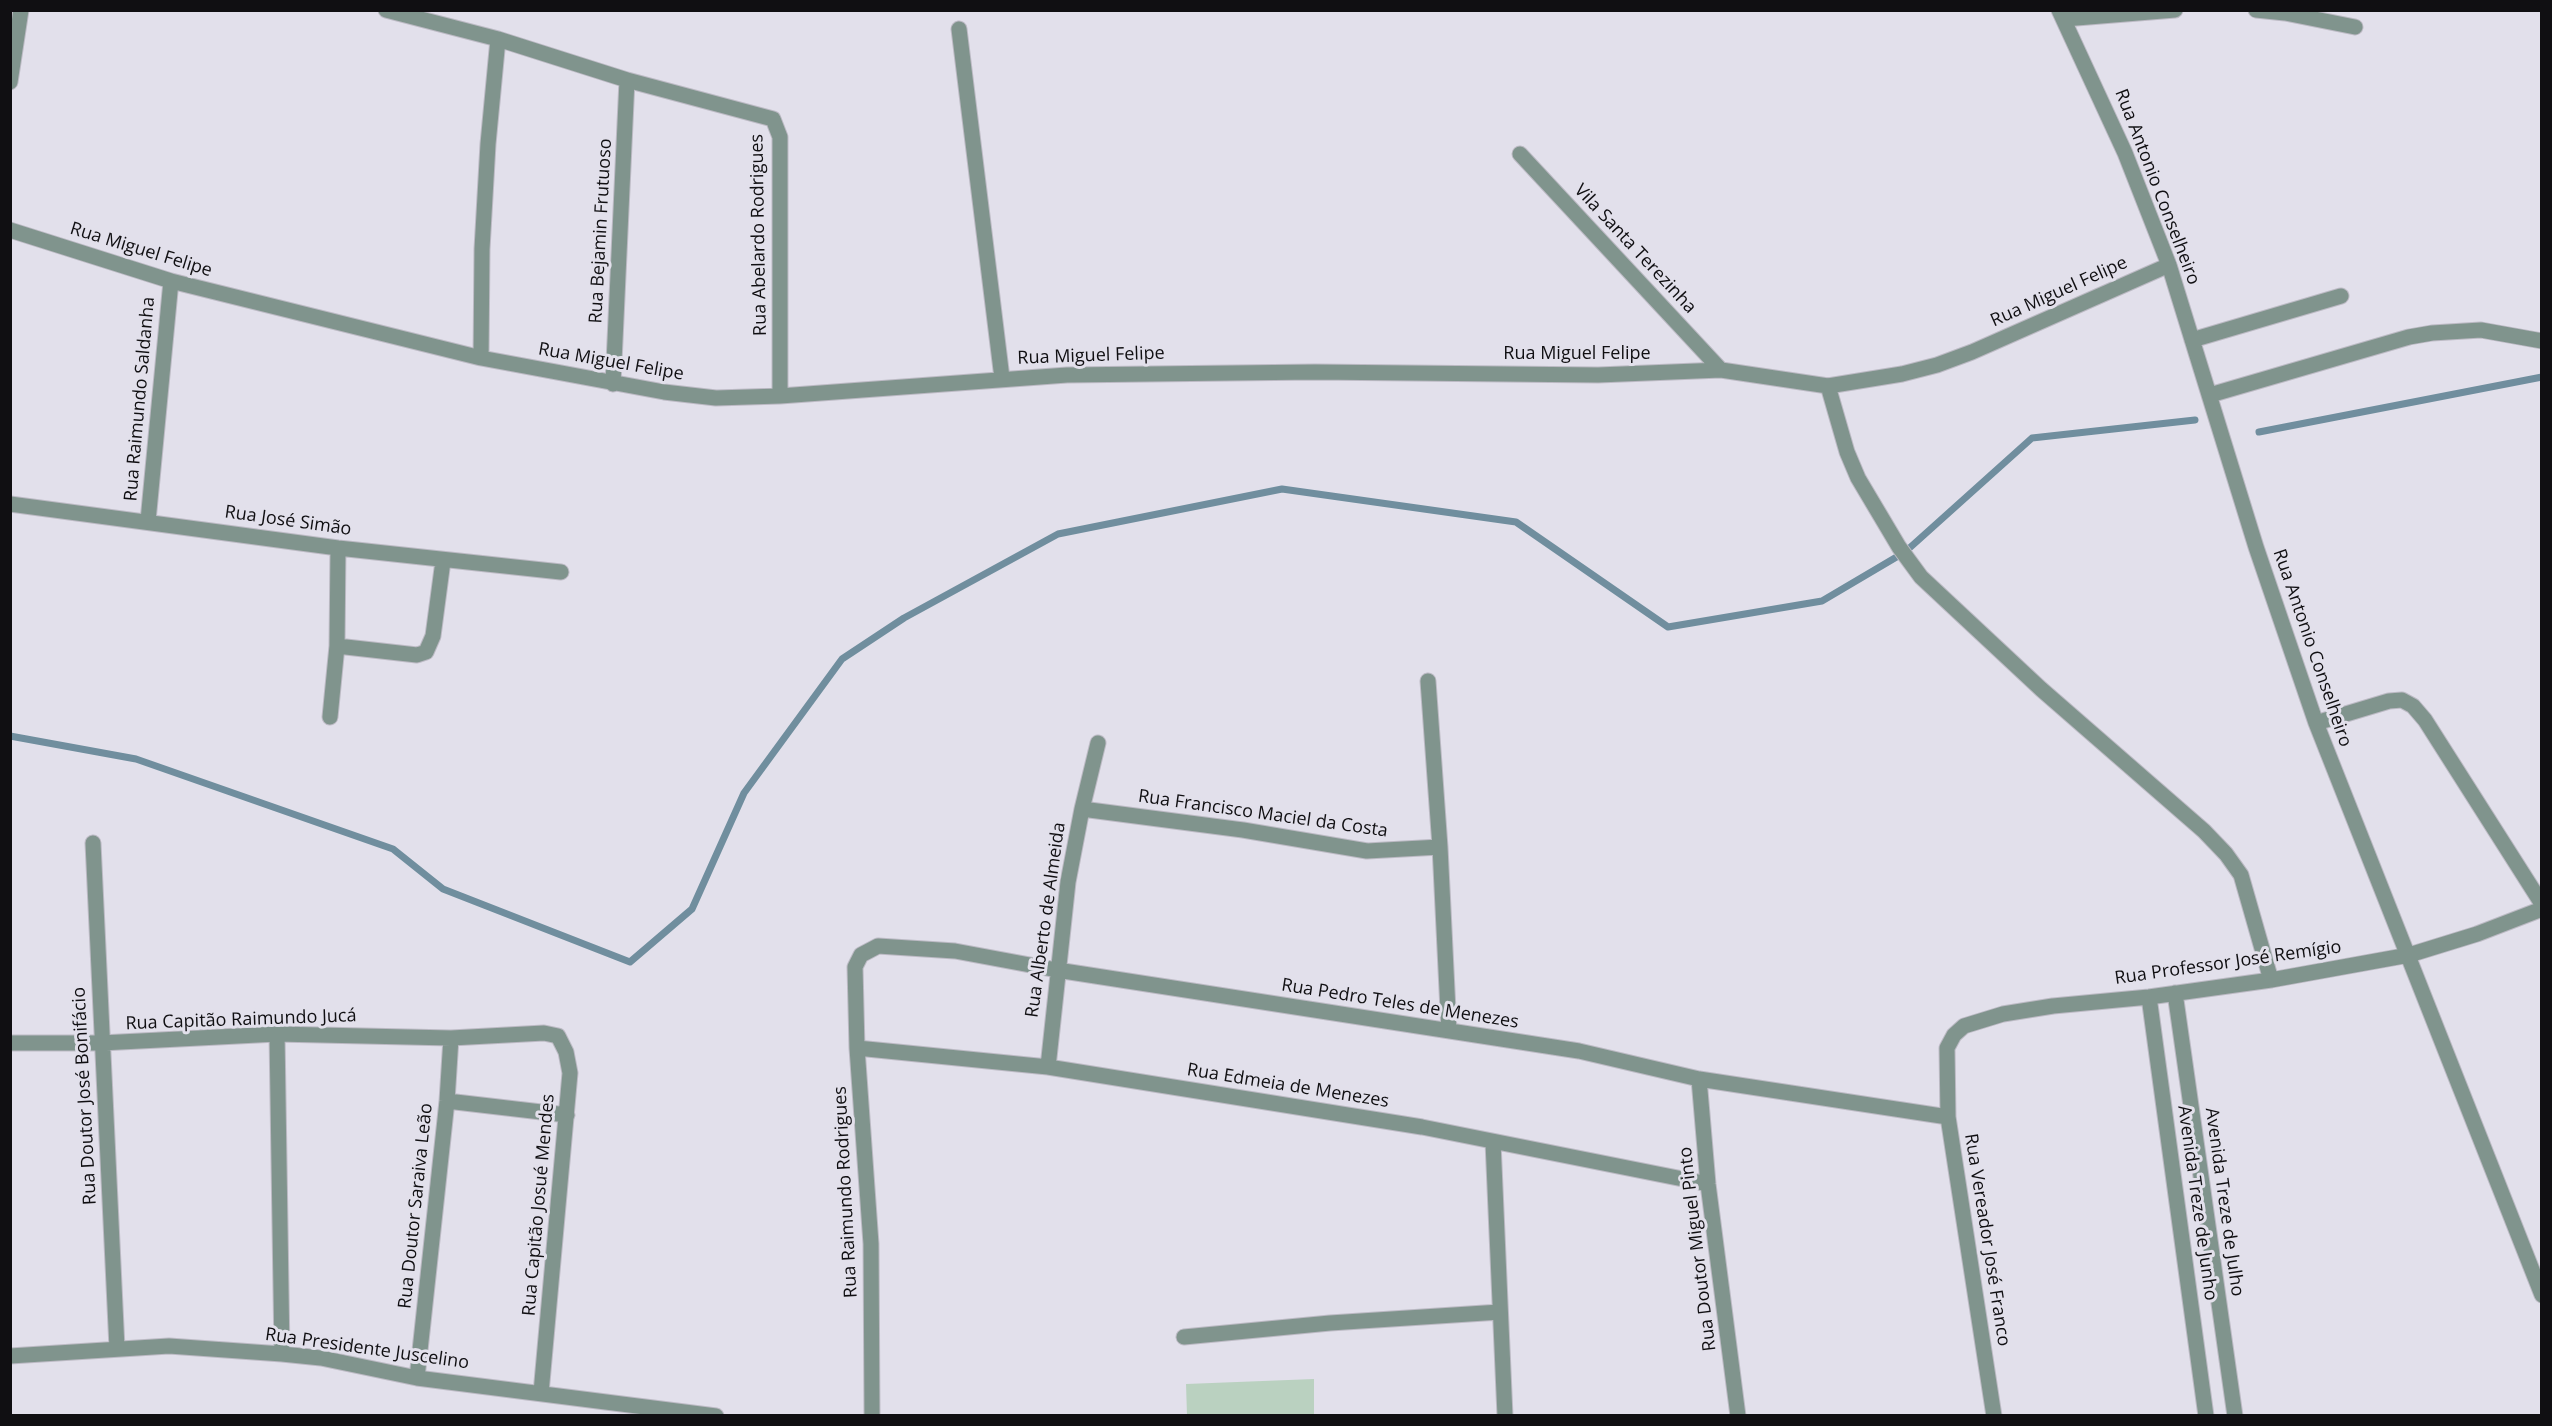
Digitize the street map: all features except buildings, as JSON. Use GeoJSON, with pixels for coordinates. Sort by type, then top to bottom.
{"type":"FeatureCollection","features":[{"type":"Feature","properties":{"kind":"street"},"geometry":{"type":"LineString","coordinates":[[10,82],[21,10]]}},
{"type":"Feature","properties":{"kind":"street","name":"Rua Abelardo Rodrigues"},"geometry":{"type":"LineString","coordinates":[[387,10],[498,39],[627,80],[773,119],[780,137],[780,396]]}},
{"type":"Feature","properties":{"kind":"street"},"geometry":{"type":"LineString","coordinates":[[2062,15],[2175,10]]}},
{"type":"Feature","properties":{"kind":"street"},"geometry":{"type":"LineString","coordinates":[[2256,10],[2285,13],[2355,27]]}},
{"type":"Feature","properties":{"kind":"street","name":"Rua Antonio Conselheiro"},"geometry":{"type":"LineString","coordinates":[[2062,15],[2125,153],[2169,265],[2256,547],[2316,723],[2541,1294]]}},
{"type":"Feature","properties":{"kind":"street"},"geometry":{"type":"LineString","coordinates":[[959,29],[1002,378]]}},
{"type":"Feature","properties":{"kind":"street"},"geometry":{"type":"LineString","coordinates":[[480,358],[482,249],[488,144],[498,39]]}},
{"type":"Feature","properties":{"kind":"street","name":"Rua Bejamin Frutuoso"},"geometry":{"type":"LineString","coordinates":[[613,384],[627,80]]}},
{"type":"Feature","properties":{"kind":"street","name":"Vila Santa Terezinha"},"geometry":{"type":"LineString","coordinates":[[1520,154],[1721,370]]}},
{"type":"Feature","properties":{"kind":"street","name":"Rua Miguel Felipe"},"geometry":{"type":"LineString","coordinates":[[10,230],[171,281],[480,358],[613,384],[716,398],[780,396],[1067,375],[1315,372],[1598,375],[1721,370],[1828,386],[1902,374],[1937,365],[1982,348],[2169,265]]}},
{"type":"Feature","properties":{"kind":"street","name":"Rua Raimundo Saldanha"},"geometry":{"type":"LineString","coordinates":[[148,521],[171,281]]}},
{"type":"Feature","properties":{"kind":"street"},"geometry":{"type":"LineString","coordinates":[[2192,340],[2342,296]]}},
{"type":"Feature","properties":{"kind":"street"},"geometry":{"type":"LineString","coordinates":[[2210,394],[2409,337],[2432,333],[2481,330],[2541,341]]}},
{"type":"Feature","properties":{"kind":"street"},"geometry":{"type":"LineString","coordinates":[[1828,386],[1847,452],[1858,478],[1899,547],[1921,577],[2041,689],[2204,831],[2226,854],[2241,875],[2271,980]]}},
{"type":"Feature","properties":{"kind":"street","name":"Rua José Simão"},"geometry":{"type":"LineString","coordinates":[[10,504],[443,561],[561,572]]}},
{"type":"Feature","properties":{"kind":"street"},"geometry":{"type":"LineString","coordinates":[[330,717],[337,646],[338,548]]}},
{"type":"Feature","properties":{"kind":"street"},"geometry":{"type":"LineString","coordinates":[[337,646],[417,655],[426,652],[433,636],[443,561]]}},
{"type":"Feature","properties":{"kind":"street"},"geometry":{"type":"LineString","coordinates":[[1428,681],[1440,847],[1449,1031]]}},
{"type":"Feature","properties":{"kind":"street"},"geometry":{"type":"LineString","coordinates":[[2316,723],[2389,701],[2402,700],[2413,706],[2425,720],[2541,904]]}},
{"type":"Feature","properties":{"kind":"street","name":"Rua Alberto de Almeida"},"geometry":{"type":"LineString","coordinates":[[1048,1067],[1056,970],[1068,882],[1098,743]]}},
{"type":"Feature","properties":{"kind":"street","name":"Rua Francisco Maciel da Costa"},"geometry":{"type":"LineString","coordinates":[[1082,809],[1243,830],[1367,851],[1440,847]]}},
{"type":"Feature","properties":{"kind":"street","name":"Rua Doutor José Bonifácio"},"geometry":{"type":"LineString","coordinates":[[93,843],[117,1348]]}},
{"type":"Feature","properties":{"kind":"street","name":"Rua Professor José Remígio"},"geometry":{"type":"LineString","coordinates":[[1947,1070],[1947,1048],[1954,1035],[1964,1026],[2003,1014],[2271,980],[2409,955],[2477,934],[2541,909]]}},
{"type":"Feature","properties":{"kind":"street","name":"Rua Pedro Teles de Menezes"},"geometry":{"type":"LineString","coordinates":[[855,968],[857,961],[866,951],[885,945],[956,951],[1056,970],[1579,1051],[1699,1078],[1948,1117]]}},
{"type":"Feature","properties":{"kind":"street","name":"Rua Raimundo Rodrigues"},"geometry":{"type":"LineString","coordinates":[[855,968],[857,1048],[871,1244],[872,1416]]}},
{"type":"Feature","properties":{"kind":"street","name":"Avenida Treze de Julho"},"geometry":{"type":"LineString","coordinates":[[2175,993],[2235,1416]]}},
{"type":"Feature","properties":{"kind":"street","name":"Avenida Treze de Junho"},"geometry":{"type":"LineString","coordinates":[[2149,997],[2206,1416]]}},
{"type":"Feature","properties":{"kind":"street","name":"Rua Capitão Raimundo Jucá"},"geometry":{"type":"LineString","coordinates":[[10,1043],[101,1043],[276,1034],[451,1038],[544,1033]]}},
{"type":"Feature","properties":{"kind":"street","name":"Rua Capitão Josué Mendes"},"geometry":{"type":"LineString","coordinates":[[540,1393],[570,1073],[566,1052],[558,1036],[544,1033]]}},
{"type":"Feature","properties":{"kind":"street"},"geometry":{"type":"LineString","coordinates":[[276,1034],[282,1354]]}},
{"type":"Feature","properties":{"kind":"street","name":"Rua Doutor Saraiva Leão"},"geometry":{"type":"LineString","coordinates":[[417,1378],[447,1101],[451,1038]]}},
{"type":"Feature","properties":{"kind":"street","name":"Rua Edmeia de Menezes"},"geometry":{"type":"LineString","coordinates":[[857,1048],[1048,1067],[1422,1127],[1708,1184]]}},
{"type":"Feature","properties":{"kind":"street","name":"Rua Vereador José Franco"},"geometry":{"type":"LineString","coordinates":[[1947,1070],[1948,1117],[1994,1416]]}},
{"type":"Feature","properties":{"kind":"street","name":"Rua Doutor Miguel Pinto"},"geometry":{"type":"LineString","coordinates":[[1699,1078],[1708,1184],[1738,1416]]}},
{"type":"Feature","properties":{"kind":"street"},"geometry":{"type":"LineString","coordinates":[[447,1101],[567,1115]]}},
{"type":"Feature","properties":{"kind":"street"},"geometry":{"type":"LineString","coordinates":[[1493,1142],[1505,1416]]}},
{"type":"Feature","properties":{"kind":"street"},"geometry":{"type":"LineString","coordinates":[[1184,1337],[1330,1323],[1500,1312]]}},
{"type":"Feature","properties":{"kind":"street","name":"Rua Presidente Juscelino"},"geometry":{"type":"LineString","coordinates":[[10,1356],[169,1346],[282,1354],[321,1358],[417,1378],[716,1416]]}},
{"type":"Feature","properties":{"kind":"green space"},"geometry":{"type":"Polygon","coordinates":[[[1314,1379],[1314,1415],[1187,1415],[1186,1384],[1314,1379]]]}},
{"type":"Feature","properties":{"kind":"waterway"},"geometry":{"type":"LineString","coordinates":[[2259,432],[2542,377]]}},
{"type":"Feature","properties":{"kind":"waterway"},"geometry":{"type":"LineString","coordinates":[[10,736],[136,759],[393,849],[443,889],[630,962],[692,909],[744,793],[842,659],[904,618],[1058,534],[1282,489],[1516,522],[1668,627],[1822,601],[1905,552],[2032,438],[2195,420]]}}]}
